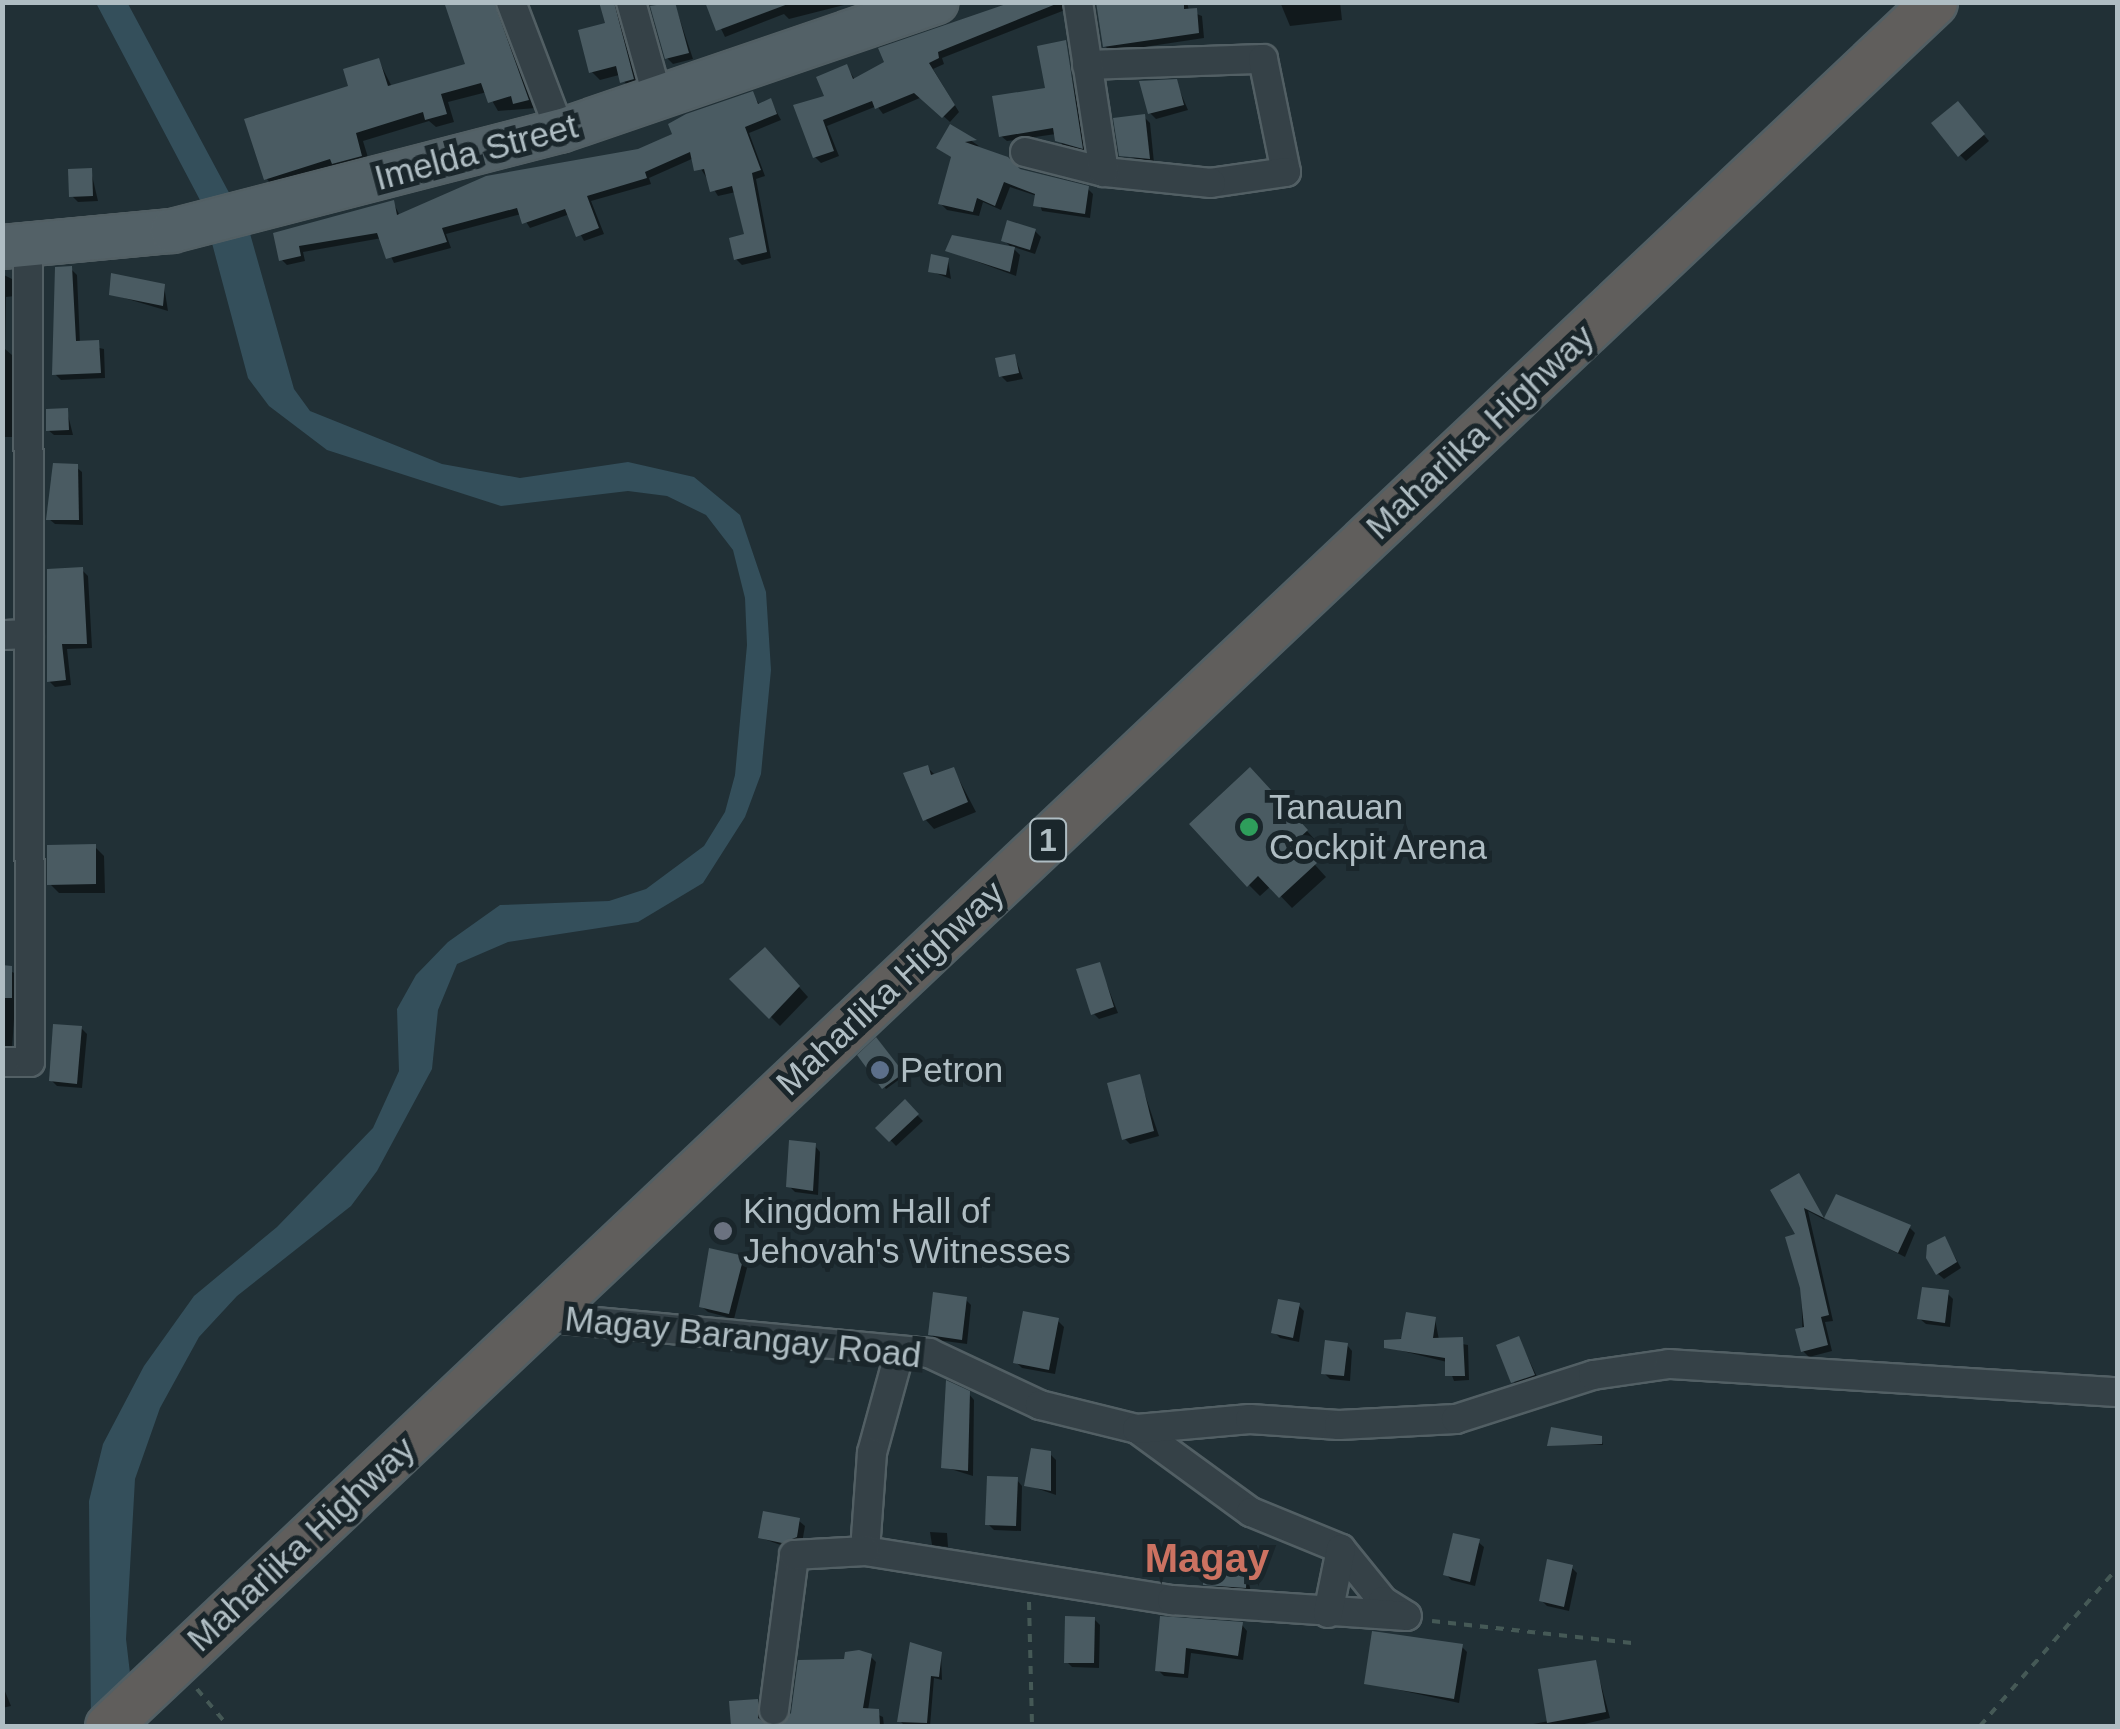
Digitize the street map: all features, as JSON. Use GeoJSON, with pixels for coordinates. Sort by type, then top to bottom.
{"type":"FeatureCollection","features":[{"type":"Feature","properties":{"kind":"highway","name":"Maharlika Highway"},"geometry":{"type":"LineString","coordinates":[[108,1726],[1917,8]]}},
{"type":"Feature","properties":{"kind":"main road","name":"Imelda Street"},"geometry":{"type":"LineString","coordinates":[[15,246],[172,231],[560,131],[936,2]]}},
{"type":"Feature","properties":{"kind":"street"},"geometry":{"type":"LineString","coordinates":[[511,2],[560,131]]}},
{"type":"Feature","properties":{"kind":"street"},"geometry":{"type":"LineString","coordinates":[[630,2],[658,99]]}},
{"type":"Feature","properties":{"kind":"street"},"geometry":{"type":"LineString","coordinates":[[1078,2],[1104,172]]}},
{"type":"Feature","properties":{"kind":"street"},"geometry":{"type":"LineString","coordinates":[[1024,152],[1104,172],[1210,183],[1286,172],[1263,59],[1088,65]]}},
{"type":"Feature","properties":{"kind":"street"},"geometry":{"type":"LineString","coordinates":[[15,246],[16,1062]]}},
{"type":"Feature","properties":{"kind":"street","name":"Magay Barangay Road"},"geometry":{"type":"LineString","coordinates":[[542,1317],[929,1354],[1040,1405],[1137,1429],[1251,1512],[1342,1549],[1383,1600],[1407,1616]]}},
{"type":"Feature","properties":{"kind":"street"},"geometry":{"type":"LineString","coordinates":[[865,1551],[862,1523],[872,1453],[900,1351]]}},
{"type":"Feature","properties":{"kind":"street"},"geometry":{"type":"LineString","coordinates":[[1137,1429],[1250,1419],[1339,1425],[1456,1419],[1593,1374],[1669,1364],[2118,1392]]}},
{"type":"Feature","properties":{"kind":"street"},"geometry":{"type":"LineString","coordinates":[[1328,1613],[1342,1549]]}},
{"type":"Feature","properties":{"kind":"street"},"geometry":{"type":"LineString","coordinates":[[774,1710],[794,1555],[865,1551],[1172,1600],[1407,1616]]}},
{"type":"Feature","properties":{"kind":"path"},"geometry":{"type":"LineString","coordinates":[[1980,1726],[2118,1567]]}},
{"type":"Feature","properties":{"kind":"path"},"geometry":{"type":"LineString","coordinates":[[1029,1577],[1032,1726]]}},
{"type":"Feature","properties":{"kind":"path"},"geometry":{"type":"LineString","coordinates":[[1407,1616],[1632,1644]]}},
{"type":"Feature","properties":{"kind":"path"},"geometry":{"type":"LineString","coordinates":[[168,1669],[228,1726]]}},
{"type":"Feature","properties":{"kind":"water"},"geometry":{"type":"Polygon","coordinates":[[[127,2],[249,230],[294,389],[310,411],[442,464],[520,478],[628,462],[694,477],[740,515],[766,592],[771,670],[761,774],[745,817],[703,883],[638,922],[508,942],[457,964],[438,1010],[432,1069],[377,1171],[351,1206],[237,1296],[199,1337],[160,1408],[135,1479],[126,1639],[131,1682],[91,1726],[89,1501],[103,1444],[144,1366],[194,1296],[277,1227],[373,1128],[399,1071],[397,1009],[416,975],[448,942],[500,905],[609,901],[646,889],[704,846],[725,812],[735,775],[747,645],[745,598],[733,550],[706,515],[667,496],[628,491],[501,506],[327,450],[269,406],[248,378],[201,202],[96,3],[127,2]]]}},
{"type":"Feature","properties":{"kind":"building"},"geometry":{"type":"Polygon","coordinates":[[[444,2],[494,2],[529,100],[513,104],[511,96],[488,103],[481,83],[441,94],[447,114],[425,120],[423,112],[356,133],[362,156],[332,164],[330,159],[264,180],[244,119],[348,86],[343,69],[379,58],[388,86],[465,64],[444,2]]]}},
{"type":"Feature","properties":{"kind":"building"},"geometry":{"type":"Polygon","coordinates":[[[599,2],[614,2],[634,79],[620,83],[616,66],[589,73],[578,30],[605,23],[599,2]]]}},
{"type":"Feature","properties":{"kind":"building"},"geometry":{"type":"Polygon","coordinates":[[[675,2],[689,53],[665,59],[650,6],[675,2]]]}},
{"type":"Feature","properties":{"kind":"building"},"geometry":{"type":"Polygon","coordinates":[[[705,2],[788,2],[788,4],[716,31],[705,2]]]}},
{"type":"Feature","properties":{"kind":"building"},"geometry":{"type":"Polygon","coordinates":[[[1012,2],[1061,2],[938,52],[939,58],[929,63],[955,105],[942,118],[914,93],[875,109],[872,101],[823,120],[834,151],[813,158],[793,105],[824,96],[816,77],[847,64],[853,79],[884,62],[878,48],[1012,2]]]}},
{"type":"Feature","properties":{"kind":"building"},"geometry":{"type":"Polygon","coordinates":[[[1096,2],[1184,2],[1184,9],[1197,8],[1199,33],[1103,47],[1096,2]]]}},
{"type":"Feature","properties":{"kind":"building"},"geometry":{"type":"Polygon","coordinates":[[[1066,40],[1083,149],[1055,141],[1053,128],[999,137],[992,96],[1045,88],[1037,46],[1066,40]]]}},
{"type":"Feature","properties":{"kind":"building"},"geometry":{"type":"Polygon","coordinates":[[[1177,79],[1184,105],[1148,114],[1139,81],[1177,79]]]}},
{"type":"Feature","properties":{"kind":"building"},"geometry":{"type":"Polygon","coordinates":[[[753,91],[758,104],[771,98],[777,114],[745,127],[761,170],[752,173],[767,252],[734,260],[729,238],[744,234],[732,186],[710,192],[704,169],[694,171],[690,152],[645,172],[647,178],[587,196],[599,228],[576,237],[565,209],[522,224],[517,208],[442,228],[447,242],[386,259],[377,233],[299,246],[301,256],[279,261],[273,233],[394,200],[397,215],[486,176],[638,149],[672,134],[668,124],[686,114],[753,91]]]}},
{"type":"Feature","properties":{"kind":"building"},"geometry":{"type":"Polygon","coordinates":[[[1958,101],[1985,134],[1958,157],[1931,123],[1958,101]]]}},
{"type":"Feature","properties":{"kind":"building"},"geometry":{"type":"Polygon","coordinates":[[[1145,114],[1150,159],[1119,156],[1113,118],[1145,114]]]}},
{"type":"Feature","properties":{"kind":"building"},"geometry":{"type":"Polygon","coordinates":[[[950,124],[977,140],[965,142],[1008,157],[1020,169],[1089,186],[1085,214],[1033,206],[1035,194],[1004,182],[995,206],[977,198],[973,212],[938,204],[951,157],[936,148],[950,124]]]}},
{"type":"Feature","properties":{"kind":"building"},"geometry":{"type":"Polygon","coordinates":[[[92,168],[93,196],[69,197],[68,169],[92,168]]]}},
{"type":"Feature","properties":{"kind":"building"},"geometry":{"type":"Polygon","coordinates":[[[1007,220],[1036,229],[1030,250],[1001,241],[1007,220]]]}},
{"type":"Feature","properties":{"kind":"building"},"geometry":{"type":"Polygon","coordinates":[[[952,235],[1015,247],[1010,272],[945,251],[952,235]]]}},
{"type":"Feature","properties":{"kind":"building"},"geometry":{"type":"Polygon","coordinates":[[[931,254],[949,258],[946,275],[928,272],[931,254]]]}},
{"type":"Feature","properties":{"kind":"building"},"geometry":{"type":"Polygon","coordinates":[[[72,266],[76,341],[99,340],[101,373],[52,375],[55,267],[72,266]]]}},
{"type":"Feature","properties":{"kind":"building"},"geometry":{"type":"Polygon","coordinates":[[[111,273],[165,284],[163,306],[109,295],[111,273]]]}},
{"type":"Feature","properties":{"kind":"building"},"geometry":{"type":"Polygon","coordinates":[[[1015,354],[1019,373],[999,377],[995,358],[1015,354]]]}},
{"type":"Feature","properties":{"kind":"building"},"geometry":{"type":"Polygon","coordinates":[[[68,408],[69,430],[46,431],[46,409],[68,408]]]}},
{"type":"Feature","properties":{"kind":"building"},"geometry":{"type":"Polygon","coordinates":[[[53,463],[78,464],[79,520],[46,520],[53,463]]]}},
{"type":"Feature","properties":{"kind":"building"},"geometry":{"type":"Polygon","coordinates":[[[83,567],[87,644],[62,644],[66,680],[47,682],[47,569],[83,567]]]}},
{"type":"Feature","properties":{"kind":"building"},"geometry":{"type":"Polygon","coordinates":[[[928,765],[931,775],[954,767],[968,802],[923,821],[903,773],[928,765]]]}},
{"type":"Feature","properties":{"kind":"building","name":"Tanauan Cockpit Arena"},"geometry":{"type":"Polygon","coordinates":[[[1250,767],[1308,830],[1296,841],[1317,863],[1279,898],[1258,876],[1247,887],[1189,824],[1250,767]]]}},
{"type":"Feature","properties":{"kind":"building"},"geometry":{"type":"Polygon","coordinates":[[[96,844],[96,884],[47,885],[47,845],[96,844]]]}},
{"type":"Feature","properties":{"kind":"building"},"geometry":{"type":"Polygon","coordinates":[[[765,947],[800,986],[769,1019],[729,979],[765,947]]]}},
{"type":"Feature","properties":{"kind":"building"},"geometry":{"type":"Polygon","coordinates":[[[1100,962],[1114,1007],[1091,1015],[1076,969],[1100,962]]]}},
{"type":"Feature","properties":{"kind":"building"},"geometry":{"type":"Polygon","coordinates":[[[2,965],[12,966],[12,998],[2,998],[2,965]]]}},
{"type":"Feature","properties":{"kind":"building"},"geometry":{"type":"Polygon","coordinates":[[[53,1024],[82,1026],[77,1084],[49,1081],[53,1024]]]}},
{"type":"Feature","properties":{"kind":"building"},"geometry":{"type":"Polygon","coordinates":[[[876,1037],[904,1073],[882,1089],[857,1055],[876,1037]]]}},
{"type":"Feature","properties":{"kind":"building"},"geometry":{"type":"Polygon","coordinates":[[[1140,1074],[1154,1131],[1122,1140],[1107,1083],[1140,1074]]]}},
{"type":"Feature","properties":{"kind":"building"},"geometry":{"type":"Polygon","coordinates":[[[905,1099],[919,1114],[889,1142],[875,1128],[905,1099]]]}},
{"type":"Feature","properties":{"kind":"building"},"geometry":{"type":"Polygon","coordinates":[[[789,1140],[816,1143],[813,1191],[786,1187],[789,1140]]]}},
{"type":"Feature","properties":{"kind":"building"},"geometry":{"type":"Polygon","coordinates":[[[1799,1173],[1824,1218],[1804,1208],[1829,1315],[1821,1317],[1828,1345],[1801,1352],[1795,1329],[1804,1327],[1800,1288],[1785,1237],[1795,1234],[1770,1190],[1799,1173]]]}},
{"type":"Feature","properties":{"kind":"building"},"geometry":{"type":"Polygon","coordinates":[[[1836,1194],[1911,1225],[1898,1253],[1824,1218],[1836,1194]]]}},
{"type":"Feature","properties":{"kind":"building"},"geometry":{"type":"Polygon","coordinates":[[[1945,1236],[1957,1262],[1936,1275],[1926,1258],[1927,1245],[1945,1236]]]}},
{"type":"Feature","properties":{"kind":"building"},"geometry":{"type":"Polygon","coordinates":[[[709,1248],[744,1256],[729,1314],[699,1307],[709,1248]]]}},
{"type":"Feature","properties":{"kind":"building"},"geometry":{"type":"Polygon","coordinates":[[[1922,1287],[1949,1290],[1945,1323],[1917,1319],[1922,1287]]]}},
{"type":"Feature","properties":{"kind":"building"},"geometry":{"type":"Polygon","coordinates":[[[933,1292],[967,1297],[962,1340],[928,1335],[933,1292]]]}},
{"type":"Feature","properties":{"kind":"building"},"geometry":{"type":"Polygon","coordinates":[[[1278,1299],[1300,1303],[1293,1338],[1271,1333],[1278,1299]]]}},
{"type":"Feature","properties":{"kind":"building"},"geometry":{"type":"Polygon","coordinates":[[[1023,1311],[1059,1318],[1049,1370],[1013,1363],[1023,1311]]]}},
{"type":"Feature","properties":{"kind":"building"},"geometry":{"type":"Polygon","coordinates":[[[1406,1312],[1436,1317],[1433,1338],[1463,1337],[1465,1376],[1445,1376],[1445,1358],[1384,1348],[1384,1340],[1401,1339],[1406,1312]]]}},
{"type":"Feature","properties":{"kind":"building"},"geometry":{"type":"Polygon","coordinates":[[[1519,1336],[1535,1375],[1511,1383],[1496,1345],[1519,1336]]]}},
{"type":"Feature","properties":{"kind":"building"},"geometry":{"type":"Polygon","coordinates":[[[1325,1340],[1348,1343],[1344,1376],[1321,1374],[1325,1340]]]}},
{"type":"Feature","properties":{"kind":"building"},"geometry":{"type":"Polygon","coordinates":[[[946,1380],[970,1391],[968,1471],[941,1468],[946,1380]]]}},
{"type":"Feature","properties":{"kind":"building"},"geometry":{"type":"Polygon","coordinates":[[[1551,1427],[1602,1436],[1602,1444],[1547,1446],[1551,1427]]]}},
{"type":"Feature","properties":{"kind":"building"},"geometry":{"type":"Polygon","coordinates":[[[1031,1448],[1051,1451],[1051,1491],[1024,1486],[1031,1448]]]}},
{"type":"Feature","properties":{"kind":"building"},"geometry":{"type":"Polygon","coordinates":[[[987,1476],[1018,1477],[1016,1526],[985,1525],[987,1476]]]}},
{"type":"Feature","properties":{"kind":"building"},"geometry":{"type":"Polygon","coordinates":[[[763,1511],[800,1518],[797,1537],[782,1543],[758,1538],[763,1511]]]}},
{"type":"Feature","properties":{"kind":"building"},"geometry":{"type":"Polygon","coordinates":[[[1453,1533],[1480,1539],[1470,1582],[1443,1575],[1453,1533]]]}},
{"type":"Feature","properties":{"kind":"building"},"geometry":{"type":"Polygon","coordinates":[[[1547,1559],[1573,1565],[1564,1607],[1539,1601],[1547,1559]]]}},
{"type":"Feature","properties":{"kind":"building"},"geometry":{"type":"Polygon","coordinates":[[[1204,1564],[1247,1568],[1246,1588],[1203,1585],[1204,1564]]]}},
{"type":"Feature","properties":{"kind":"building"},"geometry":{"type":"Polygon","coordinates":[[[1065,1616],[1095,1617],[1094,1663],[1064,1663],[1065,1616]]]}},
{"type":"Feature","properties":{"kind":"building"},"geometry":{"type":"Polygon","coordinates":[[[1160,1616],[1243,1622],[1238,1656],[1186,1648],[1184,1674],[1155,1671],[1160,1616]]]}},
{"type":"Feature","properties":{"kind":"building"},"geometry":{"type":"Polygon","coordinates":[[[1372,1631],[1463,1644],[1454,1699],[1364,1684],[1372,1631]]]}},
{"type":"Feature","properties":{"kind":"building"},"geometry":{"type":"Polygon","coordinates":[[[910,1642],[942,1652],[939,1677],[931,1676],[927,1723],[897,1722],[910,1642]]]}},
{"type":"Feature","properties":{"kind":"building"},"geometry":{"type":"Polygon","coordinates":[[[859,1650],[872,1654],[863,1708],[879,1709],[880,1726],[779,1726],[791,1713],[798,1660],[844,1659],[845,1652],[859,1650]]]}},
{"type":"Feature","properties":{"kind":"building"},"geometry":{"type":"Polygon","coordinates":[[[1596,1660],[1606,1712],[1547,1723],[1538,1669],[1596,1660]]]}},
{"type":"Feature","properties":{"kind":"building"},"geometry":{"type":"Polygon","coordinates":[[[758,1699],[758,1718],[769,1726],[731,1726],[729,1701],[758,1699]]]}},
{"type":"Feature","properties":{"kind":"place","name":"Tanauan Cockpit Arena"},"geometry":{"type":"Point","coordinates":[1249,827]}},
{"type":"Feature","properties":{"kind":"place","name":"Petron"},"geometry":{"type":"Point","coordinates":[880,1070]}},
{"type":"Feature","properties":{"kind":"place","name":"Kingdom Hall of Jehovah's Witnesses"},"geometry":{"type":"Point","coordinates":[723,1231]}},
{"type":"Feature","properties":{"kind":"district","name":"Magay"},"geometry":{"type":"Point","coordinates":[1207,1558]}}]}
